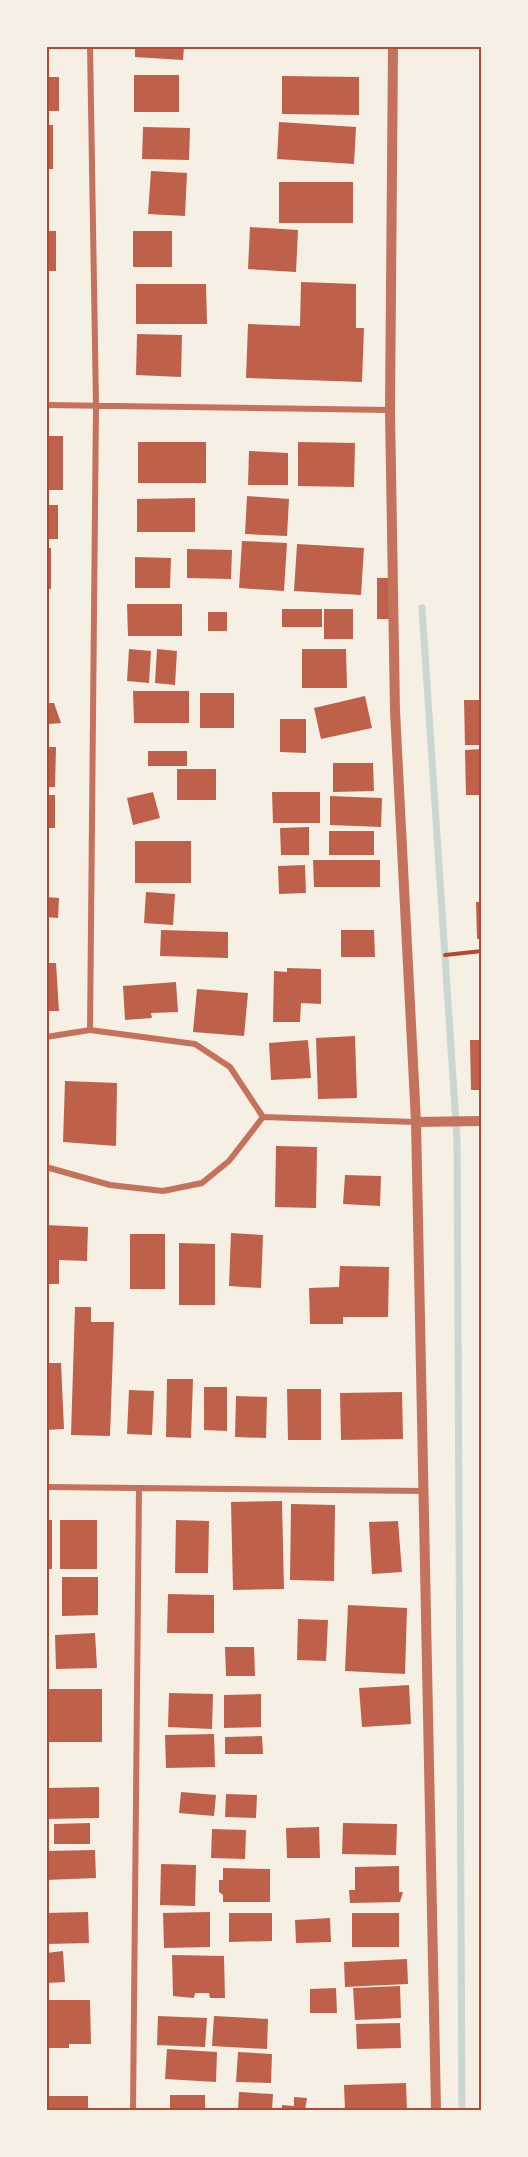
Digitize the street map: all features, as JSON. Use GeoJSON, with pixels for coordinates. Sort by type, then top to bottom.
{"type":"FeatureCollection","features":[{"type":"Feature","properties":{"kind":"street"},"geometry":{"type":"LineString","coordinates":[[90,46],[96,405],[90,1030]]}},
{"type":"Feature","properties":{"kind":"street"},"geometry":{"type":"LineString","coordinates":[[393,46],[390,410],[395,711],[416,1122],[436,2110]]}},
{"type":"Feature","properties":{"kind":"street"},"geometry":{"type":"LineString","coordinates":[[46,405],[390,410]]}},
{"type":"Feature","properties":{"kind":"street"},"geometry":{"type":"LineString","coordinates":[[46,1037],[90,1030],[195,1044],[230,1067],[263,1118]]}},
{"type":"Feature","properties":{"kind":"street"},"geometry":{"type":"LineString","coordinates":[[263,1118],[416,1122],[482,1121]]}},
{"type":"Feature","properties":{"kind":"street"},"geometry":{"type":"LineString","coordinates":[[46,1167],[110,1185],[152,1190],[163,1191],[202,1183],[229,1161],[263,1118]]}},
{"type":"Feature","properties":{"kind":"street"},"geometry":{"type":"LineString","coordinates":[[46,1487],[423,1491]]}},
{"type":"Feature","properties":{"kind":"street"},"geometry":{"type":"LineString","coordinates":[[133,2110],[139,1488]]}},
{"type":"Feature","properties":{"kind":"path"},"geometry":{"type":"LineString","coordinates":[[445,955],[482,951]]}},
{"type":"Feature","properties":{"kind":"building"},"geometry":{"type":"Polygon","coordinates":[[[135,46],[184,46],[183,60],[135,57],[135,46]]]}},
{"type":"Feature","properties":{"kind":"building"},"geometry":{"type":"Polygon","coordinates":[[[134,75],[179,75],[179,112],[134,112],[134,75]]]}},
{"type":"Feature","properties":{"kind":"building"},"geometry":{"type":"Polygon","coordinates":[[[282,76],[359,77],[359,115],[282,114],[282,76]]]}},
{"type":"Feature","properties":{"kind":"building"},"geometry":{"type":"Polygon","coordinates":[[[46,77],[59,77],[59,111],[46,111],[46,77]]]}},
{"type":"Feature","properties":{"kind":"building"},"geometry":{"type":"Polygon","coordinates":[[[279,122],[356,127],[354,164],[277,159],[279,122]]]}},
{"type":"Feature","properties":{"kind":"building"},"geometry":{"type":"Polygon","coordinates":[[[46,125],[53,125],[53,169],[46,169],[46,125]]]}},
{"type":"Feature","properties":{"kind":"building"},"geometry":{"type":"Polygon","coordinates":[[[143,127],[190,128],[189,160],[142,159],[143,127]]]}},
{"type":"Feature","properties":{"kind":"building"},"geometry":{"type":"Polygon","coordinates":[[[151,171],[187,173],[185,216],[148,214],[151,171]]]}},
{"type":"Feature","properties":{"kind":"building"},"geometry":{"type":"Polygon","coordinates":[[[279,182],[353,182],[353,223],[279,223],[279,182]]]}},
{"type":"Feature","properties":{"kind":"building"},"geometry":{"type":"Polygon","coordinates":[[[250,227],[298,230],[296,272],[248,269],[250,227]]]}},
{"type":"Feature","properties":{"kind":"building"},"geometry":{"type":"Polygon","coordinates":[[[46,231],[56,231],[56,271],[46,271],[46,231]]]}},
{"type":"Feature","properties":{"kind":"building"},"geometry":{"type":"Polygon","coordinates":[[[133,231],[172,231],[172,267],[133,267],[133,231]]]}},
{"type":"Feature","properties":{"kind":"building"},"geometry":{"type":"Polygon","coordinates":[[[301,282],[356,284],[356,328],[364,328],[362,382],[246,378],[248,324],[300,326],[301,282]]]}},
{"type":"Feature","properties":{"kind":"building"},"geometry":{"type":"Polygon","coordinates":[[[136,284],[206,284],[207,324],[136,324],[136,284]]]}},
{"type":"Feature","properties":{"kind":"building"},"geometry":{"type":"Polygon","coordinates":[[[137,334],[182,335],[181,377],[136,375],[137,334]]]}},
{"type":"Feature","properties":{"kind":"building"},"geometry":{"type":"Polygon","coordinates":[[[46,436],[63,436],[63,490],[46,490],[46,436]]]}},
{"type":"Feature","properties":{"kind":"building"},"geometry":{"type":"Polygon","coordinates":[[[138,442],[206,442],[206,483],[138,483],[138,442]]]}},
{"type":"Feature","properties":{"kind":"building"},"geometry":{"type":"Polygon","coordinates":[[[298,442],[355,443],[354,487],[298,486],[298,442]]]}},
{"type":"Feature","properties":{"kind":"building"},"geometry":{"type":"Polygon","coordinates":[[[249,451],[288,453],[288,485],[248,485],[249,451]]]}},
{"type":"Feature","properties":{"kind":"building"},"geometry":{"type":"Polygon","coordinates":[[[247,496],[289,499],[287,536],[245,534],[247,496]]]}},
{"type":"Feature","properties":{"kind":"building"},"geometry":{"type":"Polygon","coordinates":[[[195,498],[195,532],[137,532],[137,499],[195,498]]]}},
{"type":"Feature","properties":{"kind":"building"},"geometry":{"type":"Polygon","coordinates":[[[46,505],[58,505],[58,539],[46,539],[46,505]]]}},
{"type":"Feature","properties":{"kind":"building"},"geometry":{"type":"Polygon","coordinates":[[[242,541],[287,543],[284,591],[239,588],[242,541]]]}},
{"type":"Feature","properties":{"kind":"building"},"geometry":{"type":"Polygon","coordinates":[[[297,544],[364,548],[361,595],[294,591],[297,544]]]}},
{"type":"Feature","properties":{"kind":"building"},"geometry":{"type":"Polygon","coordinates":[[[46,548],[51,548],[51,589],[46,589],[46,548]]]}},
{"type":"Feature","properties":{"kind":"building"},"geometry":{"type":"Polygon","coordinates":[[[187,549],[232,550],[231,579],[187,578],[187,549]]]}},
{"type":"Feature","properties":{"kind":"building"},"geometry":{"type":"Polygon","coordinates":[[[135,557],[171,558],[170,588],[135,588],[135,557]]]}},
{"type":"Feature","properties":{"kind":"building"},"geometry":{"type":"Polygon","coordinates":[[[377,578],[389,578],[390,619],[377,619],[377,578]]]}},
{"type":"Feature","properties":{"kind":"building"},"geometry":{"type":"Polygon","coordinates":[[[127,604],[182,604],[182,636],[128,636],[127,604]]]}},
{"type":"Feature","properties":{"kind":"building"},"geometry":{"type":"Polygon","coordinates":[[[282,609],[322,609],[322,627],[282,627],[282,609]]]}},
{"type":"Feature","properties":{"kind":"building"},"geometry":{"type":"Polygon","coordinates":[[[324,609],[353,609],[353,639],[324,639],[324,609]]]}},
{"type":"Feature","properties":{"kind":"building"},"geometry":{"type":"Polygon","coordinates":[[[208,612],[227,612],[227,631],[208,631],[208,612]]]}},
{"type":"Feature","properties":{"kind":"building"},"geometry":{"type":"Polygon","coordinates":[[[129,649],[151,651],[149,683],[127,681],[129,649]]]}},
{"type":"Feature","properties":{"kind":"building"},"geometry":{"type":"Polygon","coordinates":[[[157,649],[177,651],[175,685],[155,683],[157,649]]]}},
{"type":"Feature","properties":{"kind":"building"},"geometry":{"type":"Polygon","coordinates":[[[302,649],[346,649],[347,688],[302,688],[302,649]]]}},
{"type":"Feature","properties":{"kind":"building"},"geometry":{"type":"Polygon","coordinates":[[[133,691],[189,691],[189,723],[134,723],[133,691]]]}},
{"type":"Feature","properties":{"kind":"building"},"geometry":{"type":"Polygon","coordinates":[[[200,693],[234,693],[234,728],[200,728],[200,693]]]}},
{"type":"Feature","properties":{"kind":"building"},"geometry":{"type":"Polygon","coordinates":[[[365,696],[372,728],[321,739],[314,708],[365,696]]]}},
{"type":"Feature","properties":{"kind":"building"},"geometry":{"type":"Polygon","coordinates":[[[464,700],[482,700],[482,745],[465,745],[464,700]]]}},
{"type":"Feature","properties":{"kind":"building"},"geometry":{"type":"Polygon","coordinates":[[[46,703],[54,703],[61,723],[49,724],[48,732],[46,732],[46,703]]]}},
{"type":"Feature","properties":{"kind":"building"},"geometry":{"type":"Polygon","coordinates":[[[280,719],[306,719],[306,753],[280,752],[280,719]]]}},
{"type":"Feature","properties":{"kind":"building"},"geometry":{"type":"Polygon","coordinates":[[[46,747],[56,747],[55,787],[46,787],[46,747]]]}},
{"type":"Feature","properties":{"kind":"building"},"geometry":{"type":"Polygon","coordinates":[[[482,749],[482,795],[466,795],[465,750],[482,749]]]}},
{"type":"Feature","properties":{"kind":"building"},"geometry":{"type":"Polygon","coordinates":[[[148,751],[187,751],[187,766],[148,766],[148,751]]]}},
{"type":"Feature","properties":{"kind":"building"},"geometry":{"type":"Polygon","coordinates":[[[333,763],[373,763],[374,791],[333,792],[333,763]]]}},
{"type":"Feature","properties":{"kind":"building"},"geometry":{"type":"Polygon","coordinates":[[[177,769],[216,769],[216,800],[177,800],[177,769]]]}},
{"type":"Feature","properties":{"kind":"building"},"geometry":{"type":"Polygon","coordinates":[[[153,792],[160,818],[133,825],[127,798],[153,792]]]}},
{"type":"Feature","properties":{"kind":"building"},"geometry":{"type":"Polygon","coordinates":[[[272,792],[320,792],[320,823],[273,823],[272,792]]]}},
{"type":"Feature","properties":{"kind":"building"},"geometry":{"type":"Polygon","coordinates":[[[46,795],[55,795],[55,828],[46,828],[46,795]]]}},
{"type":"Feature","properties":{"kind":"building"},"geometry":{"type":"Polygon","coordinates":[[[330,796],[382,798],[381,827],[330,825],[330,796]]]}},
{"type":"Feature","properties":{"kind":"building"},"geometry":{"type":"Polygon","coordinates":[[[309,827],[309,855],[281,855],[280,828],[309,827]]]}},
{"type":"Feature","properties":{"kind":"building"},"geometry":{"type":"Polygon","coordinates":[[[329,831],[374,831],[374,855],[329,855],[329,831]]]}},
{"type":"Feature","properties":{"kind":"building"},"geometry":{"type":"Polygon","coordinates":[[[135,841],[191,841],[191,883],[135,883],[135,841]]]}},
{"type":"Feature","properties":{"kind":"building"},"geometry":{"type":"Polygon","coordinates":[[[313,860],[380,860],[380,887],[314,887],[313,860]]]}},
{"type":"Feature","properties":{"kind":"building"},"geometry":{"type":"Polygon","coordinates":[[[305,865],[306,893],[279,894],[278,866],[305,865]]]}},
{"type":"Feature","properties":{"kind":"building"},"geometry":{"type":"Polygon","coordinates":[[[146,892],[175,894],[173,925],[144,923],[146,892]]]}},
{"type":"Feature","properties":{"kind":"building"},"geometry":{"type":"Polygon","coordinates":[[[46,897],[59,898],[58,918],[46,917],[46,897]]]}},
{"type":"Feature","properties":{"kind":"building"},"geometry":{"type":"Polygon","coordinates":[[[476,902],[482,902],[482,939],[477,939],[476,902]]]}},
{"type":"Feature","properties":{"kind":"building"},"geometry":{"type":"Polygon","coordinates":[[[161,930],[228,932],[228,958],[160,956],[161,930]]]}},
{"type":"Feature","properties":{"kind":"building"},"geometry":{"type":"Polygon","coordinates":[[[341,930],[374,930],[375,957],[341,957],[341,930]]]}},
{"type":"Feature","properties":{"kind":"building"},"geometry":{"type":"Polygon","coordinates":[[[46,963],[56,963],[59,1011],[46,1011],[46,963]]]}},
{"type":"Feature","properties":{"kind":"building"},"geometry":{"type":"Polygon","coordinates":[[[287,968],[321,969],[321,1004],[301,1003],[300,1022],[273,1022],[274,971],[287,972],[287,968]]]}},
{"type":"Feature","properties":{"kind":"building"},"geometry":{"type":"Polygon","coordinates":[[[176,982],[178,1012],[151,1013],[152,1018],[125,1020],[123,986],[176,982]]]}},
{"type":"Feature","properties":{"kind":"building"},"geometry":{"type":"Polygon","coordinates":[[[197,989],[248,993],[244,1036],[193,1032],[197,989]]]}},
{"type":"Feature","properties":{"kind":"building"},"geometry":{"type":"Polygon","coordinates":[[[355,1036],[357,1098],[318,1099],[316,1038],[355,1036]]]}},
{"type":"Feature","properties":{"kind":"building"},"geometry":{"type":"Polygon","coordinates":[[[308,1040],[311,1078],[271,1080],[269,1043],[308,1040]]]}},
{"type":"Feature","properties":{"kind":"building"},"geometry":{"type":"Polygon","coordinates":[[[470,1040],[482,1040],[482,1090],[471,1090],[470,1040]]]}},
{"type":"Feature","properties":{"kind":"building"},"geometry":{"type":"Polygon","coordinates":[[[65,1081],[117,1083],[116,1146],[63,1142],[65,1081]]]}},
{"type":"Feature","properties":{"kind":"building"},"geometry":{"type":"Polygon","coordinates":[[[276,1146],[317,1147],[316,1208],[275,1207],[276,1146]]]}},
{"type":"Feature","properties":{"kind":"building"},"geometry":{"type":"Polygon","coordinates":[[[345,1175],[381,1176],[380,1206],[343,1204],[345,1175]]]}},
{"type":"Feature","properties":{"kind":"building"},"geometry":{"type":"Polygon","coordinates":[[[46,1225],[88,1227],[87,1261],[59,1260],[59,1284],[46,1284],[46,1225]]]}},
{"type":"Feature","properties":{"kind":"building"},"geometry":{"type":"Polygon","coordinates":[[[231,1233],[263,1235],[261,1288],[229,1286],[231,1233]]]}},
{"type":"Feature","properties":{"kind":"building"},"geometry":{"type":"Polygon","coordinates":[[[130,1234],[165,1234],[165,1289],[130,1289],[130,1234]]]}},
{"type":"Feature","properties":{"kind":"building"},"geometry":{"type":"Polygon","coordinates":[[[179,1243],[215,1244],[215,1305],[179,1305],[179,1243]]]}},
{"type":"Feature","properties":{"kind":"building"},"geometry":{"type":"Polygon","coordinates":[[[340,1266],[389,1267],[388,1317],[343,1317],[343,1324],[310,1324],[309,1288],[339,1287],[340,1266]]]}},
{"type":"Feature","properties":{"kind":"building"},"geometry":{"type":"Polygon","coordinates":[[[75,1307],[91,1307],[91,1322],[114,1322],[110,1436],[71,1435],[75,1307]]]}},
{"type":"Feature","properties":{"kind":"building"},"geometry":{"type":"Polygon","coordinates":[[[46,1363],[61,1363],[64,1429],[46,1430],[46,1363]]]}},
{"type":"Feature","properties":{"kind":"building"},"geometry":{"type":"Polygon","coordinates":[[[167,1379],[193,1379],[191,1438],[166,1437],[167,1379]]]}},
{"type":"Feature","properties":{"kind":"building"},"geometry":{"type":"Polygon","coordinates":[[[204,1387],[227,1387],[227,1431],[204,1430],[204,1387]]]}},
{"type":"Feature","properties":{"kind":"building"},"geometry":{"type":"Polygon","coordinates":[[[287,1389],[321,1389],[321,1440],[288,1440],[287,1389]]]}},
{"type":"Feature","properties":{"kind":"building"},"geometry":{"type":"Polygon","coordinates":[[[129,1390],[154,1391],[152,1435],[127,1434],[129,1390]]]}},
{"type":"Feature","properties":{"kind":"building"},"geometry":{"type":"Polygon","coordinates":[[[402,1392],[403,1439],[341,1440],[340,1393],[402,1392]]]}},
{"type":"Feature","properties":{"kind":"building"},"geometry":{"type":"Polygon","coordinates":[[[236,1396],[267,1397],[266,1438],[235,1437],[236,1396]]]}},
{"type":"Feature","properties":{"kind":"building"},"geometry":{"type":"Polygon","coordinates":[[[282,1501],[284,1589],[233,1590],[231,1502],[282,1501]]]}},
{"type":"Feature","properties":{"kind":"building"},"geometry":{"type":"Polygon","coordinates":[[[291,1504],[335,1505],[334,1581],[290,1580],[291,1504]]]}},
{"type":"Feature","properties":{"kind":"building"},"geometry":{"type":"Polygon","coordinates":[[[46,1520],[52,1520],[52,1569],[46,1569],[46,1520]]]}},
{"type":"Feature","properties":{"kind":"building"},"geometry":{"type":"Polygon","coordinates":[[[60,1520],[97,1520],[97,1569],[60,1569],[60,1520]]]}},
{"type":"Feature","properties":{"kind":"building"},"geometry":{"type":"Polygon","coordinates":[[[176,1520],[209,1521],[208,1573],[175,1573],[176,1520]]]}},
{"type":"Feature","properties":{"kind":"building"},"geometry":{"type":"Polygon","coordinates":[[[398,1521],[402,1572],[372,1574],[369,1522],[398,1521]]]}},
{"type":"Feature","properties":{"kind":"building"},"geometry":{"type":"Polygon","coordinates":[[[62,1577],[98,1577],[98,1615],[62,1616],[62,1577]]]}},
{"type":"Feature","properties":{"kind":"building"},"geometry":{"type":"Polygon","coordinates":[[[168,1594],[214,1595],[214,1633],[167,1633],[168,1594]]]}},
{"type":"Feature","properties":{"kind":"building"},"geometry":{"type":"Polygon","coordinates":[[[348,1605],[407,1608],[405,1674],[345,1671],[348,1605]]]}},
{"type":"Feature","properties":{"kind":"building"},"geometry":{"type":"Polygon","coordinates":[[[298,1619],[328,1620],[326,1661],[297,1660],[298,1619]]]}},
{"type":"Feature","properties":{"kind":"building"},"geometry":{"type":"Polygon","coordinates":[[[95,1633],[97,1668],[56,1669],[55,1635],[95,1633]]]}},
{"type":"Feature","properties":{"kind":"building"},"geometry":{"type":"Polygon","coordinates":[[[225,1647],[254,1647],[255,1676],[226,1676],[225,1647]]]}},
{"type":"Feature","properties":{"kind":"building"},"geometry":{"type":"Polygon","coordinates":[[[409,1685],[411,1724],[362,1727],[359,1688],[409,1685]]]}},
{"type":"Feature","properties":{"kind":"building"},"geometry":{"type":"Polygon","coordinates":[[[46,1689],[102,1689],[102,1742],[46,1742],[46,1689]]]}},
{"type":"Feature","properties":{"kind":"building"},"geometry":{"type":"Polygon","coordinates":[[[169,1693],[213,1694],[212,1729],[168,1727],[169,1693]]]}},
{"type":"Feature","properties":{"kind":"building"},"geometry":{"type":"Polygon","coordinates":[[[261,1694],[261,1727],[224,1728],[224,1695],[261,1694]]]}},
{"type":"Feature","properties":{"kind":"building"},"geometry":{"type":"Polygon","coordinates":[[[214,1734],[215,1767],[166,1768],[165,1735],[214,1734]]]}},
{"type":"Feature","properties":{"kind":"building"},"geometry":{"type":"Polygon","coordinates":[[[262,1736],[263,1754],[225,1754],[225,1737],[262,1736]]]}},
{"type":"Feature","properties":{"kind":"building"},"geometry":{"type":"Polygon","coordinates":[[[99,1787],[99,1818],[46,1819],[46,1788],[99,1787]]]}},
{"type":"Feature","properties":{"kind":"building"},"geometry":{"type":"Polygon","coordinates":[[[181,1792],[216,1795],[214,1816],[179,1813],[181,1792]]]}},
{"type":"Feature","properties":{"kind":"building"},"geometry":{"type":"Polygon","coordinates":[[[226,1794],[257,1795],[256,1818],[225,1817],[226,1794]]]}},
{"type":"Feature","properties":{"kind":"building"},"geometry":{"type":"Polygon","coordinates":[[[90,1823],[90,1844],[54,1844],[54,1824],[90,1823]]]}},
{"type":"Feature","properties":{"kind":"building"},"geometry":{"type":"Polygon","coordinates":[[[343,1823],[397,1824],[396,1855],[342,1854],[343,1823]]]}},
{"type":"Feature","properties":{"kind":"building"},"geometry":{"type":"Polygon","coordinates":[[[319,1827],[320,1858],[287,1858],[286,1828],[319,1827]]]}},
{"type":"Feature","properties":{"kind":"building"},"geometry":{"type":"Polygon","coordinates":[[[212,1829],[246,1830],[245,1859],[211,1858],[212,1829]]]}},
{"type":"Feature","properties":{"kind":"building"},"geometry":{"type":"Polygon","coordinates":[[[95,1850],[96,1878],[46,1880],[46,1851],[95,1850]]]}},
{"type":"Feature","properties":{"kind":"building"},"geometry":{"type":"Polygon","coordinates":[[[161,1864],[196,1865],[195,1906],[160,1905],[161,1864]]]}},
{"type":"Feature","properties":{"kind":"building"},"geometry":{"type":"Polygon","coordinates":[[[399,1866],[399,1892],[403,1892],[400,1902],[350,1903],[349,1890],[355,1890],[355,1867],[399,1866]]]}},
{"type":"Feature","properties":{"kind":"building"},"geometry":{"type":"Polygon","coordinates":[[[223,1868],[270,1869],[270,1902],[223,1902],[223,1895],[219,1892],[219,1880],[223,1880],[223,1868]]]}},
{"type":"Feature","properties":{"kind":"building"},"geometry":{"type":"Polygon","coordinates":[[[88,1912],[89,1943],[46,1944],[46,1913],[88,1912]]]}},
{"type":"Feature","properties":{"kind":"building"},"geometry":{"type":"Polygon","coordinates":[[[210,1912],[210,1947],[164,1948],[163,1913],[210,1912]]]}},
{"type":"Feature","properties":{"kind":"building"},"geometry":{"type":"Polygon","coordinates":[[[229,1913],[272,1913],[272,1941],[229,1942],[229,1913]]]}},
{"type":"Feature","properties":{"kind":"building"},"geometry":{"type":"Polygon","coordinates":[[[352,1913],[399,1913],[399,1947],[352,1947],[352,1913]]]}},
{"type":"Feature","properties":{"kind":"building"},"geometry":{"type":"Polygon","coordinates":[[[330,1918],[331,1942],[296,1943],[295,1920],[330,1918]]]}},
{"type":"Feature","properties":{"kind":"building"},"geometry":{"type":"Polygon","coordinates":[[[63,1951],[65,1982],[46,1983],[46,1953],[63,1951]]]}},
{"type":"Feature","properties":{"kind":"building"},"geometry":{"type":"Polygon","coordinates":[[[172,1955],[224,1956],[225,1998],[210,1998],[209,1993],[195,1993],[194,1998],[173,1996],[172,1955]]]}},
{"type":"Feature","properties":{"kind":"building"},"geometry":{"type":"Polygon","coordinates":[[[407,1959],[408,1984],[345,1987],[344,1962],[407,1959]]]}},
{"type":"Feature","properties":{"kind":"building"},"geometry":{"type":"Polygon","coordinates":[[[400,1986],[401,2018],[355,2020],[353,1988],[400,1986]]]}},
{"type":"Feature","properties":{"kind":"building"},"geometry":{"type":"Polygon","coordinates":[[[336,1988],[337,2013],[310,2013],[310,1989],[336,1988]]]}},
{"type":"Feature","properties":{"kind":"building"},"geometry":{"type":"Polygon","coordinates":[[[46,2000],[90,2000],[91,2044],[69,2044],[69,2048],[46,2048],[46,2000]]]}},
{"type":"Feature","properties":{"kind":"building"},"geometry":{"type":"Polygon","coordinates":[[[158,2016],[207,2018],[205,2047],[157,2045],[158,2016]]]}},
{"type":"Feature","properties":{"kind":"building"},"geometry":{"type":"Polygon","coordinates":[[[214,2016],[268,2019],[267,2049],[212,2046],[214,2016]]]}},
{"type":"Feature","properties":{"kind":"building"},"geometry":{"type":"Polygon","coordinates":[[[400,2023],[401,2048],[357,2049],[356,2024],[400,2023]]]}},
{"type":"Feature","properties":{"kind":"building"},"geometry":{"type":"Polygon","coordinates":[[[167,2049],[217,2052],[216,2082],[165,2079],[167,2049]]]}},
{"type":"Feature","properties":{"kind":"building"},"geometry":{"type":"Polygon","coordinates":[[[238,2052],[272,2054],[271,2083],[236,2082],[238,2052]]]}},
{"type":"Feature","properties":{"kind":"building"},"geometry":{"type":"Polygon","coordinates":[[[406,2083],[407,2110],[345,2110],[344,2085],[406,2083]]]}},
{"type":"Feature","properties":{"kind":"building"},"geometry":{"type":"Polygon","coordinates":[[[239,2092],[273,2094],[272,2110],[238,2110],[239,2092]]]}},
{"type":"Feature","properties":{"kind":"building"},"geometry":{"type":"Polygon","coordinates":[[[170,2095],[205,2095],[205,2110],[170,2110],[170,2095]]]}},
{"type":"Feature","properties":{"kind":"building"},"geometry":{"type":"Polygon","coordinates":[[[46,2096],[88,2096],[88,2110],[46,2110],[46,2096]]]}},
{"type":"Feature","properties":{"kind":"building"},"geometry":{"type":"Polygon","coordinates":[[[294,2097],[307,2098],[305,2110],[282,2110],[282,2105],[294,2106],[294,2097]]]}},
{"type":"Feature","properties":{"kind":"waterway"},"geometry":{"type":"LineString","coordinates":[[422,608],[457,1139],[462,2110]]}}]}
